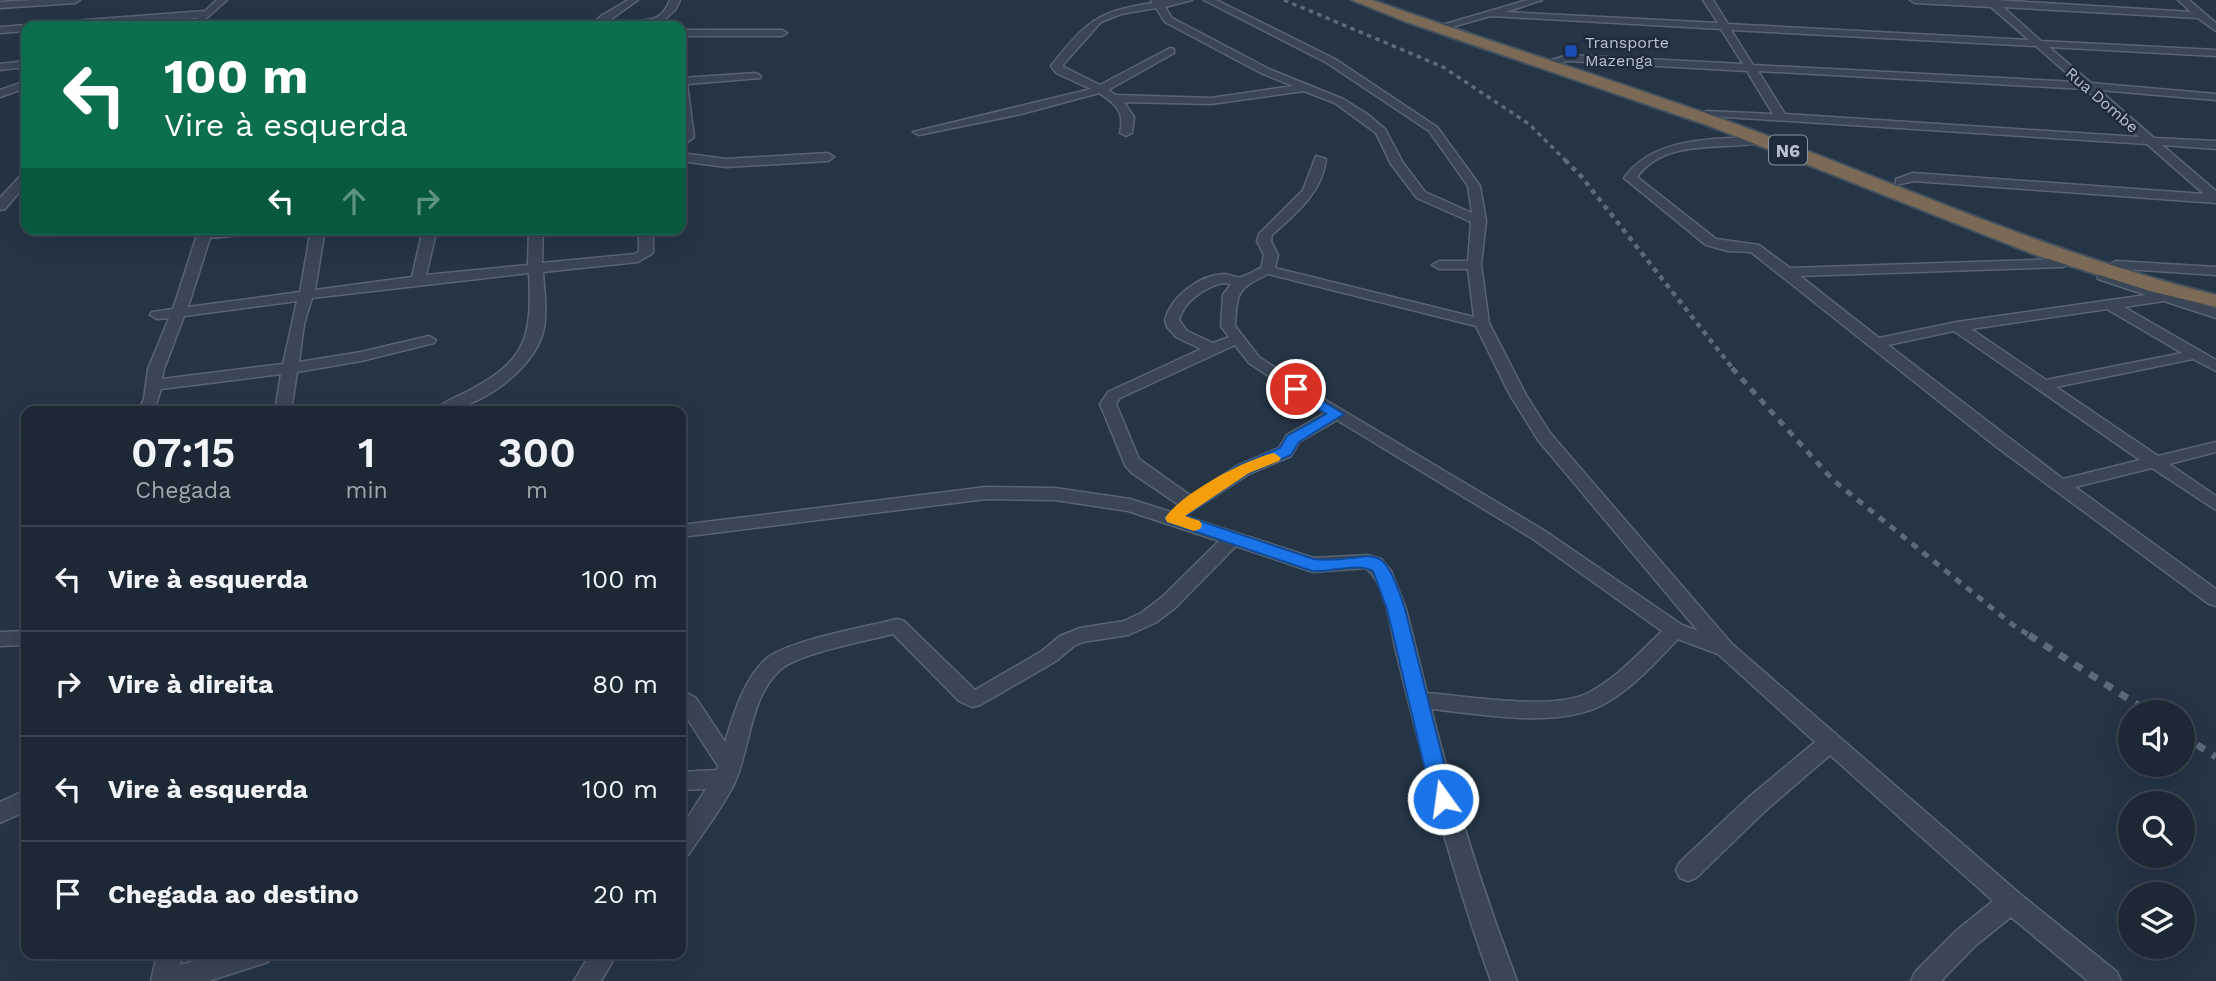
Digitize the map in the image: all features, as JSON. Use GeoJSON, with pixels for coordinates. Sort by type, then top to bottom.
{"type":"FeatureCollection","features":[{"type":"Feature","properties":{"kind":"highway","name":"N6"},"geometry":{"type":"LineString","coordinates":[[1359,0],[1762,140],[2065,260],[2170,295]]}},
{"type":"Feature","properties":{"kind":"highway","name":"N6"},"geometry":{"type":"LineString","coordinates":[[1372,0],[1442,27],[1710,113],[1900,182],[1987,219],[2116,265],[2216,291]]}},
{"type":"Feature","properties":{"kind":"highway"},"geometry":{"type":"LineString","coordinates":[[2170,295],[2216,303]]}},
{"type":"Feature","properties":{"kind":"street"},"geometry":{"type":"LineString","coordinates":[[0,5],[75,0]]}},
{"type":"Feature","properties":{"kind":"street"},"geometry":{"type":"LineString","coordinates":[[200,21],[222,0]]}},
{"type":"Feature","properties":{"kind":"street"},"geometry":{"type":"LineString","coordinates":[[600,21],[625,9],[633,0]]}},
{"type":"Feature","properties":{"kind":"street"},"geometry":{"type":"LineString","coordinates":[[663,21],[674,0]]}},
{"type":"Feature","properties":{"kind":"street"},"geometry":{"type":"LineString","coordinates":[[1126,133],[1128,118],[1125,110],[1114,98],[1060,71],[1056,66],[1098,20],[1112,14],[1181,0]]}},
{"type":"Feature","properties":{"kind":"street"},"geometry":{"type":"LineString","coordinates":[[1209,0],[1331,61],[1433,128],[1474,186],[1479,221],[1474,265],[1482,323],[1518,395],[1544,436],[1726,649],[2011,902],[2108,981]]}},
{"type":"Feature","properties":{"kind":"street"},"geometry":{"type":"LineString","coordinates":[[1442,27],[1537,0]]}},
{"type":"Feature","properties":{"kind":"street"},"geometry":{"type":"LineString","coordinates":[[1708,0],[1780,116]]}},
{"type":"Feature","properties":{"kind":"street"},"geometry":{"type":"LineString","coordinates":[[1915,0],[2201,15]]}},
{"type":"Feature","properties":{"kind":"street"},"geometry":{"type":"LineString","coordinates":[[2183,0],[2216,27]]}},
{"type":"Feature","properties":{"kind":"street","name":"Rua Dombe"},"geometry":{"type":"LineString","coordinates":[[1991,2],[2216,199]]}},
{"type":"Feature","properties":{"kind":"street"},"geometry":{"type":"LineString","coordinates":[[1158,4],[1168,20],[1265,71],[1339,101],[1381,131],[1397,164],[1421,195],[1479,221]]}},
{"type":"Feature","properties":{"kind":"street"},"geometry":{"type":"LineString","coordinates":[[114,21],[208,14]]}},
{"type":"Feature","properties":{"kind":"street"},"geometry":{"type":"LineString","coordinates":[[1494,14],[2216,53]]}},
{"type":"Feature","properties":{"kind":"street"},"geometry":{"type":"LineString","coordinates":[[0,30],[21,28]]}},
{"type":"Feature","properties":{"kind":"street"},"geometry":{"type":"LineString","coordinates":[[686,33],[782,33]]}},
{"type":"Feature","properties":{"kind":"street"},"geometry":{"type":"LineString","coordinates":[[919,132],[1021,111],[1099,90],[1170,51]]}},
{"type":"Feature","properties":{"kind":"street"},"geometry":{"type":"LineString","coordinates":[[1554,61],[1568,58],[2086,86],[2216,97]]}},
{"type":"Feature","properties":{"kind":"street"},"geometry":{"type":"LineString","coordinates":[[0,67],[21,65]]}},
{"type":"Feature","properties":{"kind":"street"},"geometry":{"type":"LineString","coordinates":[[686,82],[757,76]]}},
{"type":"Feature","properties":{"kind":"street"},"geometry":{"type":"LineString","coordinates":[[0,94],[21,86]]}},
{"type":"Feature","properties":{"kind":"street"},"geometry":{"type":"LineString","coordinates":[[1114,98],[1211,101],[1304,87]]}},
{"type":"Feature","properties":{"kind":"street"},"geometry":{"type":"LineString","coordinates":[[1710,113],[2216,145]]}},
{"type":"Feature","properties":{"kind":"street"},"geometry":{"type":"LineString","coordinates":[[686,121],[686,139]]}},
{"type":"Feature","properties":{"kind":"street"},"geometry":{"type":"LineString","coordinates":[[1762,140],[1701,144],[1674,149],[1645,162],[1630,178],[1711,242],[1728,247],[1754,247],[2060,485],[2216,599]]}},
{"type":"Feature","properties":{"kind":"street"},"geometry":{"type":"LineString","coordinates":[[686,158],[726,163],[828,158]]}},
{"type":"Feature","properties":{"kind":"street"},"geometry":{"type":"LineString","coordinates":[[1267,270],[1271,255],[1264,241],[1266,234],[1304,197],[1317,176],[1320,159]]}},
{"type":"Feature","properties":{"kind":"street"},"geometry":{"type":"LineString","coordinates":[[1900,182],[1913,177],[2216,199]]}},
{"type":"Feature","properties":{"kind":"street"},"geometry":{"type":"LineString","coordinates":[[0,206],[21,183]]}},
{"type":"Feature","properties":{"kind":"street"},"geometry":{"type":"LineString","coordinates":[[148,406],[156,369],[204,235]]}},
{"type":"Feature","properties":{"kind":"street"},"geometry":{"type":"LineString","coordinates":[[284,406],[297,324],[311,278],[317,235]]}},
{"type":"Feature","properties":{"kind":"street"},"geometry":{"type":"LineString","coordinates":[[418,280],[429,235]]}},
{"type":"Feature","properties":{"kind":"street"},"geometry":{"type":"LineString","coordinates":[[451,406],[518,367],[529,350],[536,334],[538,312],[534,270],[537,235]]}},
{"type":"Feature","properties":{"kind":"street"},"geometry":{"type":"LineString","coordinates":[[157,315],[418,280],[534,270],[644,256],[646,235]]}},
{"type":"Feature","properties":{"kind":"street"},"geometry":{"type":"LineString","coordinates":[[1787,272],[2065,260]]}},
{"type":"Feature","properties":{"kind":"street"},"geometry":{"type":"LineString","coordinates":[[1439,265],[1474,265]]}},
{"type":"Feature","properties":{"kind":"street"},"geometry":{"type":"LineString","coordinates":[[2116,265],[2216,271]]}},
{"type":"Feature","properties":{"kind":"street"},"geometry":{"type":"LineString","coordinates":[[1482,323],[1267,270],[1240,282],[1230,295],[1228,326],[1254,360],[1336,414],[1539,535],[1675,630],[1726,649]]}},
{"type":"Feature","properties":{"kind":"street"},"geometry":{"type":"LineString","coordinates":[[1213,349],[1178,331],[1172,324],[1171,316],[1179,304],[1212,280],[1228,278],[1240,282]]}},
{"type":"Feature","properties":{"kind":"street"},"geometry":{"type":"LineString","coordinates":[[1876,343],[1956,327],[2170,295],[2216,314]]}},
{"type":"Feature","properties":{"kind":"street"},"geometry":{"type":"LineString","coordinates":[[2108,304],[2216,366]]}},
{"type":"Feature","properties":{"kind":"street"},"geometry":{"type":"LineString","coordinates":[[1956,327],[2216,504]]}},
{"type":"Feature","properties":{"kind":"street"},"geometry":{"type":"LineString","coordinates":[[1189,504],[1138,469],[1131,461],[1108,404],[1114,395],[1236,339]]}},
{"type":"Feature","properties":{"kind":"street"},"geometry":{"type":"LineString","coordinates":[[154,385],[391,352],[429,340]]}},
{"type":"Feature","properties":{"kind":"street"},"geometry":{"type":"LineString","coordinates":[[2042,385],[2197,354]]}},
{"type":"Feature","properties":{"kind":"street"},"geometry":{"type":"LineString","coordinates":[[1173,518],[1189,504],[1243,470],[1285,452],[1293,439],[1336,414]]}},
{"type":"Feature","properties":{"kind":"street"},"geometry":{"type":"LineString","coordinates":[[2060,485],[2216,447]]}},
{"type":"Feature","properties":{"kind":"street"},"geometry":{"type":"LineString","coordinates":[[686,530],[986,493],[1055,494],[1130,505],[1312,565],[1369,561],[1380,566],[1396,609],[1443,799],[1478,911],[1504,981]]}},
{"type":"Feature","properties":{"kind":"street"},"geometry":{"type":"LineString","coordinates":[[686,839],[727,772],[746,708],[760,682],[782,657],[897,626],[966,695],[972,699],[980,697],[1049,656],[1067,641],[1080,635],[1128,628],[1148,618],[1168,603],[1232,538]]}},
{"type":"Feature","properties":{"kind":"street"},"geometry":{"type":"LineString","coordinates":[[1418,701],[1561,709],[1586,704],[1628,673],[1675,630]]}},
{"type":"Feature","properties":{"kind":"street"},"geometry":{"type":"LineString","coordinates":[[0,639],[21,638]]}},
{"type":"Feature","properties":{"kind":"street"},"geometry":{"type":"LineString","coordinates":[[686,702],[727,772]]}},
{"type":"Feature","properties":{"kind":"street"},"geometry":{"type":"LineString","coordinates":[[1688,870],[1756,804],[1829,743]]}},
{"type":"Feature","properties":{"kind":"street"},"geometry":{"type":"LineString","coordinates":[[686,780],[727,772]]}},
{"type":"Feature","properties":{"kind":"street"},"geometry":{"type":"LineString","coordinates":[[0,813],[21,802]]}},
{"type":"Feature","properties":{"kind":"street"},"geometry":{"type":"LineString","coordinates":[[1924,981],[1966,938],[2011,902]]}},
{"type":"Feature","properties":{"kind":"street"},"geometry":{"type":"LineString","coordinates":[[169,959],[166,981],[242,959]]}},
{"type":"Feature","properties":{"kind":"street"},"geometry":{"type":"LineString","coordinates":[[587,981],[601,959]]}},
{"type":"Feature","properties":{"kind":"railway"},"geometry":{"type":"LineString","coordinates":[[1284,0],[1443,67],[1529,124],[1581,176],[1734,370]]}},
{"type":"Feature","properties":{"kind":"railway"},"geometry":{"type":"LineString","coordinates":[[1732,368],[1833,480],[2013,625],[2032,637]]}},
{"type":"Feature","properties":{"kind":"railway"},"geometry":{"type":"LineString","coordinates":[[2029,635],[2130,700]]}},
{"type":"Feature","properties":{"kind":"railway"},"geometry":{"type":"LineString","coordinates":[[2195,743],[2216,757]]}},
{"type":"Feature","properties":{"kind":"slow traffic"},"geometry":{"type":"LineString","coordinates":[[1194,525],[1173,518],[1189,504],[1243,470],[1274,458]]}},
{"type":"Feature","properties":{"kind":"place","name":"Transporte Mazenga"},"geometry":{"type":"Point","coordinates":[1571,51]}},
{"type":"Feature","properties":{"kind":"route"},"geometry":{"type":"LineString","coordinates":[[1296,389],[1336,414],[1293,439],[1285,452],[1243,470],[1189,504],[1173,518],[1312,565],[1369,561],[1380,566],[1396,609],[1443,799]]}}]}
